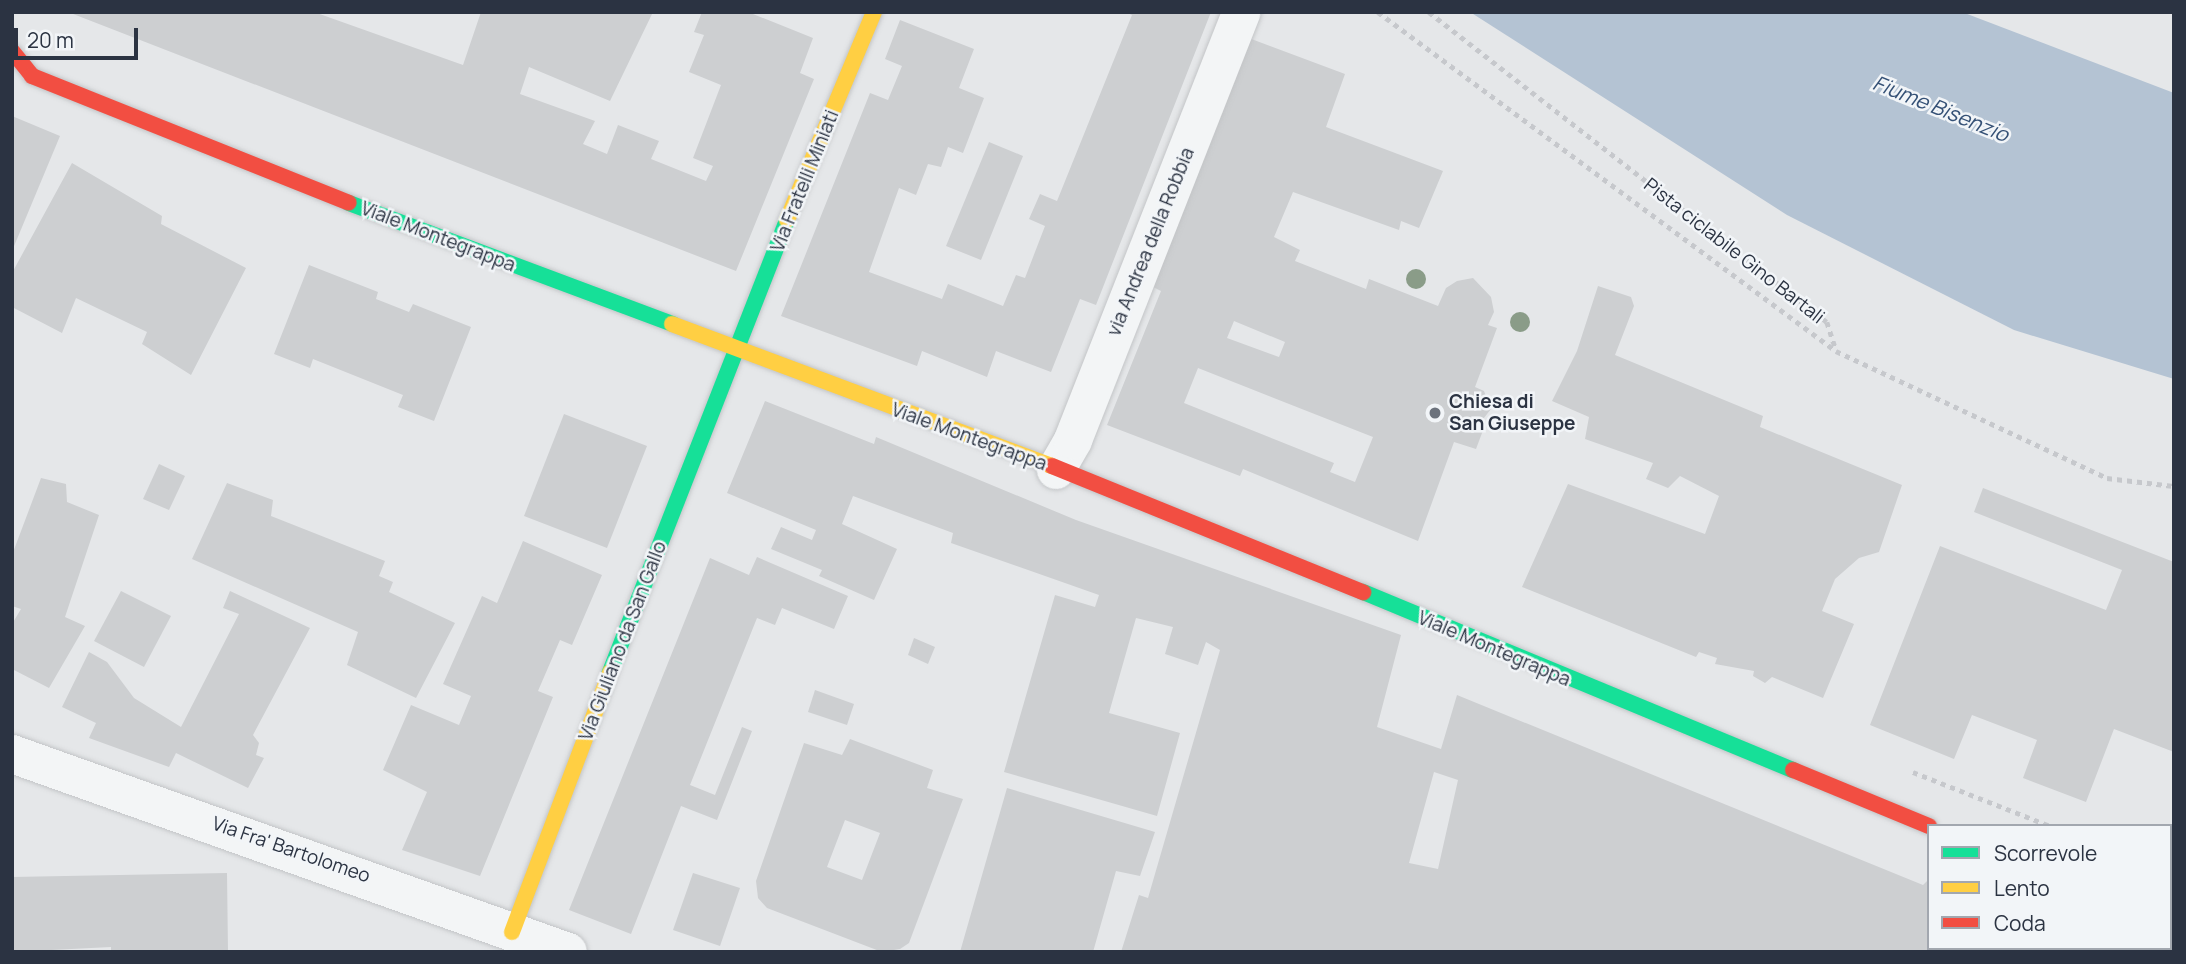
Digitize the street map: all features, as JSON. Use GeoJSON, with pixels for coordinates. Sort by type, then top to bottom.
{"type":"FeatureCollection","features":[{"type":"Feature","properties":{"kind":"street","name":"Via Fratelli Miniati"},"geometry":{"type":"LineString","coordinates":[[733,349],[874,12]]}},
{"type":"Feature","properties":{"kind":"street","name":"via Andrea della Robbia"},"geometry":{"type":"LineString","coordinates":[[1056,470],[1073,440],[1242,12]]}},
{"type":"Feature","properties":{"kind":"street","name":"Viale Montegrappa"},"geometry":{"type":"LineString","coordinates":[[12,51],[32,76],[733,349],[1056,470],[1927,825]]}},
{"type":"Feature","properties":{"kind":"street","name":"Via Giuliano da San Gallo"},"geometry":{"type":"LineString","coordinates":[[512,932],[733,349]]}},
{"type":"Feature","properties":{"kind":"street","name":"Via Fra' Bartolomeo"},"geometry":{"type":"LineString","coordinates":[[12,754],[568,952]]}},
{"type":"Feature","properties":{"kind":"path"},"geometry":{"type":"LineString","coordinates":[[1378,12],[1836,351],[2107,478],[2174,486]]}},
{"type":"Feature","properties":{"kind":"path","name":"Pista ciclabile Gino Bartali"},"geometry":{"type":"LineString","coordinates":[[1429,12],[1827,322],[1836,351]]}},
{"type":"Feature","properties":{"kind":"water","name":"Fiume Bisenzio"},"geometry":{"type":"Polygon","coordinates":[[[1470,12],[1962,12],[2174,93],[2174,379],[2014,330],[1787,215],[1470,12]]]}},
{"type":"Feature","properties":{"kind":"building"},"geometry":{"type":"Polygon","coordinates":[[[68,12],[314,12],[463,65],[481,12],[653,12],[610,101],[529,67],[520,94],[595,121],[583,144],[607,154],[618,125],[659,141],[651,159],[706,181],[713,166],[693,158],[721,85],[689,72],[704,35],[694,32],[702,12],[748,12],[813,38],[800,73],[814,79],[736,271],[68,12]]]}},
{"type":"Feature","properties":{"kind":"building"},"geometry":{"type":"Polygon","coordinates":[[[1125,12],[1211,12],[1096,305],[1080,299],[1051,372],[996,351],[987,377],[922,351],[917,366],[781,316],[870,93],[888,100],[902,66],[885,59],[900,20],[974,49],[959,88],[984,98],[963,153],[948,147],[941,167],[928,164],[916,195],[899,188],[869,272],[942,299],[948,284],[1003,306],[1016,275],[1025,278],[1045,226],[1029,219],[1040,194],[1057,201],[1132,15],[1125,12]]]}},
{"type":"Feature","properties":{"kind":"building"},"geometry":{"type":"Polygon","coordinates":[[[1246,37],[1345,74],[1326,127],[1443,171],[1419,228],[1401,221],[1399,230],[1293,192],[1274,237],[1300,250],[1295,261],[1366,289],[1369,279],[1438,306],[1446,288],[1457,281],[1473,278],[1491,297],[1494,312],[1488,325],[1497,328],[1475,387],[1484,391],[1491,409],[1480,423],[1485,425],[1476,449],[1454,442],[1418,541],[1243,469],[1240,476],[1107,425],[1161,291],[1153,287],[1246,37]],[[1234,321],[1227,338],[1279,357],[1285,342],[1234,321]],[[1198,368],[1184,403],[1334,463],[1330,472],[1355,482],[1373,437],[1198,368]]]}},
{"type":"Feature","properties":{"kind":"building"},"geometry":{"type":"Polygon","coordinates":[[[12,116],[60,136],[12,251],[12,116]]]}},
{"type":"Feature","properties":{"kind":"building"},"geometry":{"type":"Polygon","coordinates":[[[989,142],[1023,156],[981,260],[946,246],[989,142]]]}},
{"type":"Feature","properties":{"kind":"building"},"geometry":{"type":"Polygon","coordinates":[[[72,163],[162,216],[161,224],[246,268],[191,375],[142,344],[147,332],[76,298],[62,333],[12,307],[12,273],[72,163]]]}},
{"type":"Feature","properties":{"kind":"building"},"geometry":{"type":"Polygon","coordinates":[[[309,265],[378,292],[376,299],[409,312],[413,304],[471,327],[434,421],[398,407],[403,395],[313,359],[310,368],[274,354],[309,265]]]}},
{"type":"Feature","properties":{"kind":"building"},"geometry":{"type":"Polygon","coordinates":[[[1598,286],[1631,297],[1634,306],[1615,355],[1763,416],[1760,427],[1902,485],[1879,552],[1859,558],[1835,579],[1822,611],[1854,624],[1823,698],[1772,677],[1765,683],[1753,676],[1754,671],[1715,664],[1717,658],[1699,652],[1696,657],[1522,587],[1568,484],[1705,534],[1719,496],[1680,476],[1668,488],[1646,479],[1653,463],[1585,439],[1589,417],[1552,401],[1577,351],[1598,286]]]}},
{"type":"Feature","properties":{"kind":"building"},"geometry":{"type":"Polygon","coordinates":[[[765,401],[874,444],[876,437],[1076,520],[1401,635],[1377,727],[1441,749],[1457,695],[1923,885],[1927,881],[1927,950],[1974,952],[1121,952],[1139,895],[1148,898],[1220,650],[1206,642],[1198,665],[1165,654],[1173,627],[1136,618],[1109,713],[1180,733],[1157,816],[1004,772],[1055,595],[1095,607],[1099,595],[951,543],[953,533],[853,496],[842,524],[897,549],[874,600],[819,576],[822,570],[771,549],[781,527],[812,540],[816,530],[727,493],[765,401]],[[1434,772],[1409,863],[1438,869],[1458,780],[1434,772]]]}},
{"type":"Feature","properties":{"kind":"building"},"geometry":{"type":"Polygon","coordinates":[[[564,414],[647,446],[607,548],[524,516],[564,414]]]}},
{"type":"Feature","properties":{"kind":"building"},"geometry":{"type":"Polygon","coordinates":[[[159,464],[185,476],[169,510],[143,499],[159,464]]]}},
{"type":"Feature","properties":{"kind":"building"},"geometry":{"type":"Polygon","coordinates":[[[41,478],[66,484],[67,502],[99,515],[65,617],[85,626],[49,688],[12,669],[12,624],[21,609],[12,606],[12,555],[41,478]]]}},
{"type":"Feature","properties":{"kind":"building"},"geometry":{"type":"Polygon","coordinates":[[[227,483],[273,500],[271,516],[385,561],[379,576],[393,582],[389,592],[455,623],[416,698],[347,665],[358,632],[192,559],[227,483]]]}},
{"type":"Feature","properties":{"kind":"building"},"geometry":{"type":"Polygon","coordinates":[[[1983,488],[2174,562],[2174,752],[2114,729],[2086,802],[2023,778],[2037,740],[1972,715],[1954,759],[1870,725],[1940,546],[2106,610],[2122,570],[1974,512],[1983,488]]]}},
{"type":"Feature","properties":{"kind":"building"},"geometry":{"type":"Polygon","coordinates":[[[523,541],[602,575],[572,645],[560,640],[538,691],[553,697],[480,876],[402,850],[427,792],[383,770],[411,705],[459,725],[471,696],[443,684],[482,596],[497,603],[523,541]]]}},
{"type":"Feature","properties":{"kind":"building"},"geometry":{"type":"Polygon","coordinates":[[[757,557],[848,596],[834,629],[782,608],[775,625],[757,618],[690,785],[715,795],[742,727],[752,731],[717,820],[681,806],[631,934],[569,910],[710,558],[749,575],[757,557]]]}},
{"type":"Feature","properties":{"kind":"building"},"geometry":{"type":"Polygon","coordinates":[[[121,591],[171,616],[144,667],[94,641],[121,591]]]}},
{"type":"Feature","properties":{"kind":"building"},"geometry":{"type":"Polygon","coordinates":[[[230,591],[310,628],[253,735],[259,743],[256,755],[264,758],[248,788],[176,753],[169,767],[89,738],[96,723],[62,707],[89,652],[107,662],[134,698],[181,727],[239,614],[223,608],[230,591]]]}},
{"type":"Feature","properties":{"kind":"building"},"geometry":{"type":"Polygon","coordinates":[[[914,638],[935,647],[928,664],[908,655],[914,638]]]}},
{"type":"Feature","properties":{"kind":"building"},"geometry":{"type":"Polygon","coordinates":[[[815,690],[854,704],[847,725],[808,712],[815,690]]]}},
{"type":"Feature","properties":{"kind":"building"},"geometry":{"type":"Polygon","coordinates":[[[850,739],[933,770],[927,788],[963,799],[909,943],[900,949],[882,952],[767,908],[758,898],[756,881],[804,743],[842,755],[850,739]],[[845,820],[827,867],[862,880],[880,833],[845,820]]]}},
{"type":"Feature","properties":{"kind":"building"},"geometry":{"type":"Polygon","coordinates":[[[1007,788],[1155,832],[1140,876],[1116,871],[1093,952],[960,952],[1007,788]]]}},
{"type":"Feature","properties":{"kind":"building"},"geometry":{"type":"Polygon","coordinates":[[[227,873],[228,952],[111,952],[111,947],[12,952],[12,877],[227,873]]]}},
{"type":"Feature","properties":{"kind":"building"},"geometry":{"type":"Polygon","coordinates":[[[693,873],[740,888],[720,946],[673,930],[693,873]]]}},
{"type":"Feature","properties":{"kind":"building"},"geometry":{"type":"Polygon","coordinates":[[[2113,950],[2117,952],[1979,952],[2113,950]]]}},
{"type":"Feature","properties":{"kind":"traffic: fast"},"geometry":{"type":"LineString","coordinates":[[349,203],[672,324]]}},
{"type":"Feature","properties":{"kind":"traffic: fast"},"geometry":{"type":"LineString","coordinates":[[610,672],[787,220]]}},
{"type":"Feature","properties":{"kind":"traffic: fast"},"geometry":{"type":"LineString","coordinates":[[1363,592],[1793,770]]}},
{"type":"Feature","properties":{"kind":"traffic: slow"},"geometry":{"type":"LineString","coordinates":[[787,220],[874,12]]}},
{"type":"Feature","properties":{"kind":"traffic: slow"},"geometry":{"type":"LineString","coordinates":[[672,324],[1052,466]]}},
{"type":"Feature","properties":{"kind":"traffic: slow"},"geometry":{"type":"LineString","coordinates":[[512,932],[610,672]]}},
{"type":"Feature","properties":{"kind":"traffic: jam"},"geometry":{"type":"LineString","coordinates":[[12,51],[32,76],[349,203]]}},
{"type":"Feature","properties":{"kind":"traffic: jam"},"geometry":{"type":"LineString","coordinates":[[1052,466],[1363,592]]}},
{"type":"Feature","properties":{"kind":"traffic: jam"},"geometry":{"type":"LineString","coordinates":[[1793,770],[1927,825]]}},
{"type":"Feature","properties":{"kind":"place","name":"Chiesa di San Giuseppe"},"geometry":{"type":"Point","coordinates":[1435,413]}}]}
